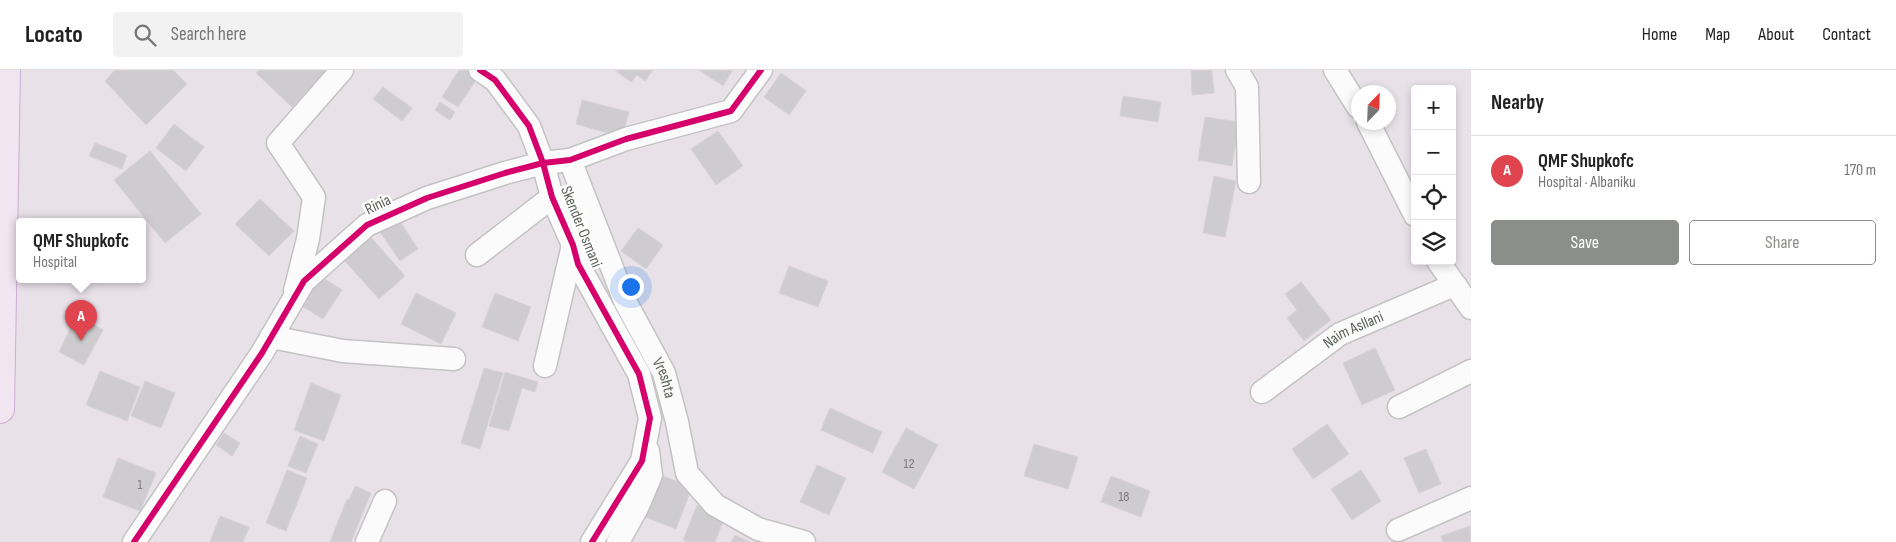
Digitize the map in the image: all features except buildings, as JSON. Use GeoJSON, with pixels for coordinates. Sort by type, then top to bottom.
{"type":"FeatureCollection","features":[{"type":"Feature","properties":{"kind":"main road"},"geometry":{"type":"LineString","coordinates":[[0,410],[6,70]]}},
{"type":"Feature","properties":{"kind":"street","name":"Rinia"},"geometry":{"type":"LineString","coordinates":[[293,299],[308,239],[314,197],[278,143],[342,70]]}},
{"type":"Feature","properties":{"kind":"street","name":"Skender Osmani"},"geometry":{"type":"LineString","coordinates":[[480,70],[495,80],[529,126],[543,163],[552,197],[573,245],[578,264],[639,374],[650,418],[642,461],[592,542]]}},
{"type":"Feature","properties":{"kind":"street","name":"Rinia"},"geometry":{"type":"LineString","coordinates":[[134,542],[271,337],[304,281],[367,224],[427,198],[505,173],[543,163],[570,160],[626,139],[731,111],[761,70]]}},
{"type":"Feature","properties":{"kind":"street"},"geometry":{"type":"LineString","coordinates":[[1237,70],[1247,87],[1249,182]]}},
{"type":"Feature","properties":{"kind":"street"},"geometry":{"type":"LineString","coordinates":[[1335,70],[1351,96]]}},
{"type":"Feature","properties":{"kind":"street"},"geometry":{"type":"LineString","coordinates":[[1372,130],[1411,207]]}},
{"type":"Feature","properties":{"kind":"street","name":"Vreshta"},"geometry":{"type":"LineString","coordinates":[[570,160],[625,301],[664,373],[678,422],[687,473],[714,506],[758,529],[804,542]]}},
{"type":"Feature","properties":{"kind":"street","name":"Skender Osmani"},"geometry":{"type":"LineString","coordinates":[[477,255],[552,197]]}},
{"type":"Feature","properties":{"kind":"street","name":"Skender Osmani"},"geometry":{"type":"LineString","coordinates":[[545,366],[573,245]]}},
{"type":"Feature","properties":{"kind":"street"},"geometry":{"type":"LineString","coordinates":[[1441,265],[1471,308]]}},
{"type":"Feature","properties":{"kind":"street","name":"Naim Asllani"},"geometry":{"type":"LineString","coordinates":[[1262,392],[1340,334],[1456,286]]}},
{"type":"Feature","properties":{"kind":"street"},"geometry":{"type":"LineString","coordinates":[[271,337],[343,351],[454,359]]}},
{"type":"Feature","properties":{"kind":"street"},"geometry":{"type":"LineString","coordinates":[[1399,407],[1471,372]]}},
{"type":"Feature","properties":{"kind":"street","name":"Skender Osmani"},"geometry":{"type":"LineString","coordinates":[[618,542],[637,508],[651,475],[647,436]]}},
{"type":"Feature","properties":{"kind":"street"},"geometry":{"type":"LineString","coordinates":[[1398,530],[1471,498]]}},
{"type":"Feature","properties":{"kind":"street"},"geometry":{"type":"LineString","coordinates":[[367,542],[385,501]]}},
{"type":"Feature","properties":{"kind":"cycle path"},"geometry":{"type":"LineString","coordinates":[[480,70],[495,80],[529,126],[543,163],[552,197],[573,245],[578,264],[639,374],[650,418],[642,461],[592,542]]}},
{"type":"Feature","properties":{"kind":"cycle path"},"geometry":{"type":"LineString","coordinates":[[134,542],[262,353],[304,281],[367,225],[427,198],[505,173],[543,163],[570,160],[626,139],[731,111],[761,70]]}},
{"type":"Feature","properties":{"kind":"place","name":"QMF Shupkofc"},"geometry":{"type":"Point","coordinates":[81,341]}}]}
